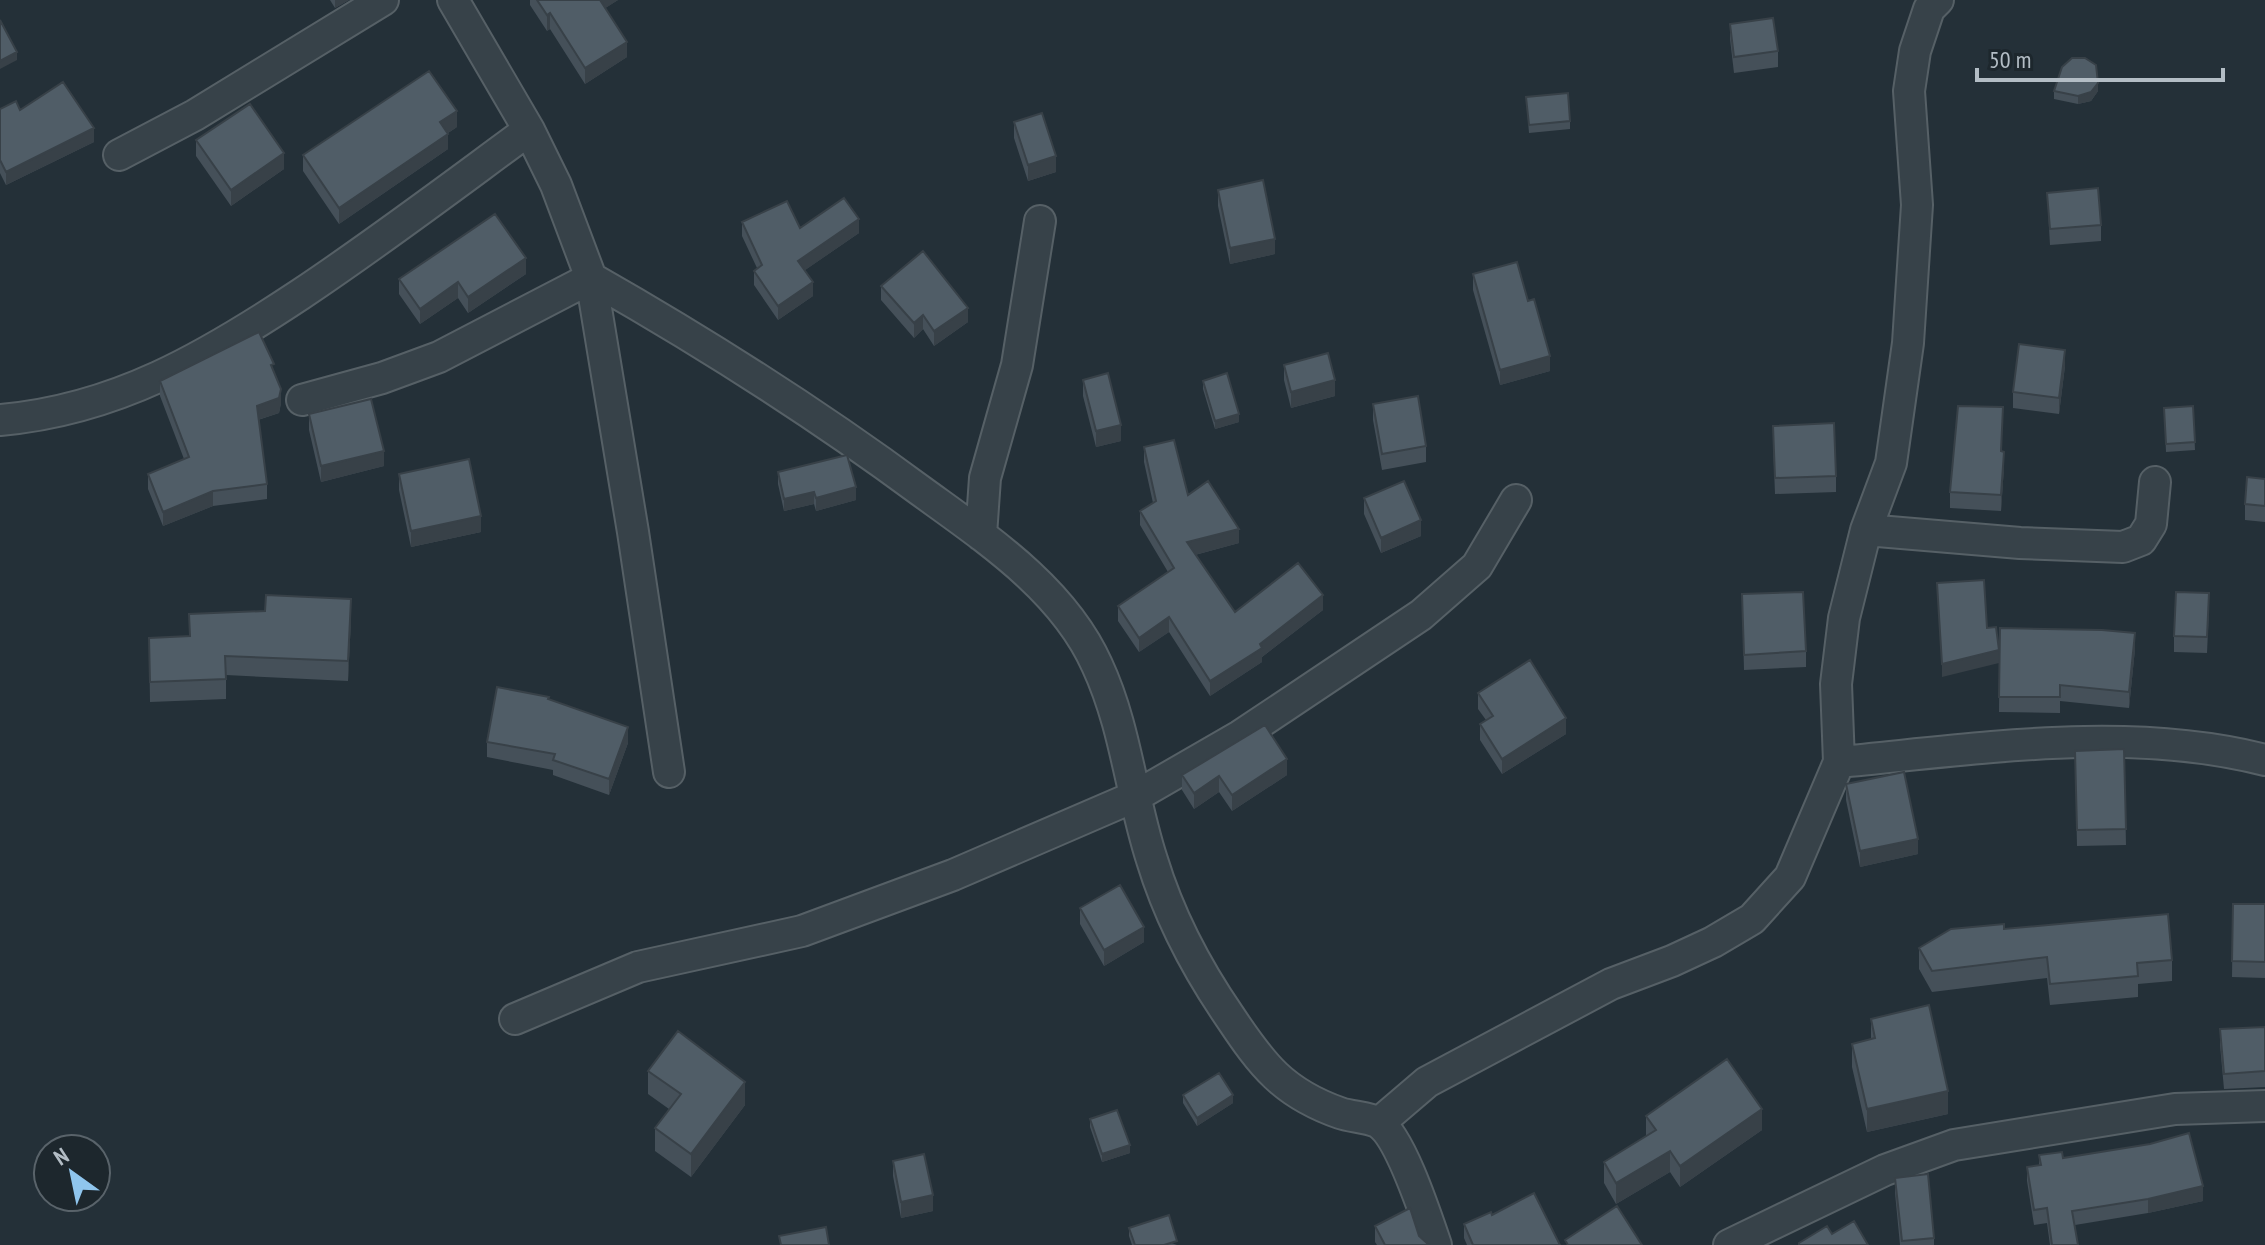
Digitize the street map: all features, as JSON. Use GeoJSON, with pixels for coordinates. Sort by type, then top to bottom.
{"type":"FeatureCollection","features":[{"type":"Feature","properties":{"kind":"street"},"geometry":{"type":"LineString","coordinates":[[119,155],[195,115],[383,0]]}},
{"type":"Feature","properties":{"kind":"street"},"geometry":{"type":"LineString","coordinates":[[453,0],[529,130],[556,185],[591,278],[669,772]]}},
{"type":"Feature","properties":{"kind":"street"},"geometry":{"type":"LineString","coordinates":[[1379,1123],[1427,1082],[1611,984],[1699,948],[1752,919],[1790,877],[1839,762],[1836,684],[1842,632],[1866,530],[1891,463],[1908,343],[1917,205],[1909,91],[1915,51],[1929,9],[1938,0]]}},
{"type":"Feature","properties":{"kind":"street"},"geometry":{"type":"LineString","coordinates":[[0,420],[31,417],[89,404],[152,382],[226,344],[342,267],[529,130]]}},
{"type":"Feature","properties":{"kind":"street"},"geometry":{"type":"LineString","coordinates":[[981,535],[985,478],[1017,365],[1040,221]]}},
{"type":"Feature","properties":{"kind":"street"},"geometry":{"type":"LineString","coordinates":[[302,400],[382,378],[439,357],[591,278]]}},
{"type":"Feature","properties":{"kind":"street"},"geometry":{"type":"LineString","coordinates":[[591,278],[733,360],[860,445],[981,535],[1028,575],[1072,621],[1097,665],[1120,726],[1152,861],[1196,965],[1265,1068],[1301,1096],[1340,1113],[1379,1123],[1394,1142],[1409,1173],[1436,1245]]}},
{"type":"Feature","properties":{"kind":"street"},"geometry":{"type":"LineString","coordinates":[[1866,530],[2020,543],[2123,547],[2141,540],[2151,524],[2155,482]]}},
{"type":"Feature","properties":{"kind":"street"},"geometry":{"type":"LineString","coordinates":[[515,1019],[638,967],[802,931],[953,875],[1136,796],[1240,736],[1421,615],[1477,566],[1516,500]]}},
{"type":"Feature","properties":{"kind":"street"},"geometry":{"type":"LineString","coordinates":[[1839,762],[2081,741],[2192,748],[2265,760]]}},
{"type":"Feature","properties":{"kind":"street"},"geometry":{"type":"LineString","coordinates":[[1729,1245],[1885,1170],[1954,1145],[2175,1109],[2265,1106]]}},
{"type":"Feature","properties":{"kind":"building"},"geometry":{"type":"Polygon","coordinates":[[[537,0],[600,0],[627,42],[585,68],[550,13],[547,15],[537,0]]]}},
{"type":"Feature","properties":{"kind":"building"},"geometry":{"type":"Polygon","coordinates":[[[1773,18],[1778,51],[1734,57],[1730,24],[1773,18]]]}},
{"type":"Feature","properties":{"kind":"building"},"geometry":{"type":"Polygon","coordinates":[[[0,20],[17,52],[0,61],[0,20]]]}},
{"type":"Feature","properties":{"kind":"building"},"geometry":{"type":"Polygon","coordinates":[[[2072,58],[2085,58],[2096,65],[2098,83],[2091,92],[2078,96],[2054,91],[2062,67],[2072,58]]]}},
{"type":"Feature","properties":{"kind":"building"},"geometry":{"type":"Polygon","coordinates":[[[429,71],[457,111],[440,122],[448,134],[339,208],[303,155],[429,71]]]}},
{"type":"Feature","properties":{"kind":"building"},"geometry":{"type":"Polygon","coordinates":[[[63,82],[94,128],[6,172],[0,160],[0,109],[16,101],[20,110],[63,82]]]}},
{"type":"Feature","properties":{"kind":"building"},"geometry":{"type":"Polygon","coordinates":[[[1568,93],[1570,121],[1529,125],[1526,97],[1568,93]]]}},
{"type":"Feature","properties":{"kind":"building"},"geometry":{"type":"Polygon","coordinates":[[[250,104],[284,153],[231,190],[196,140],[250,104]]]}},
{"type":"Feature","properties":{"kind":"building"},"geometry":{"type":"Polygon","coordinates":[[[1042,113],[1056,156],[1028,165],[1014,122],[1042,113]]]}},
{"type":"Feature","properties":{"kind":"building"},"geometry":{"type":"Polygon","coordinates":[[[1263,180],[1275,239],[1230,248],[1218,190],[1263,180]]]}},
{"type":"Feature","properties":{"kind":"building"},"geometry":{"type":"Polygon","coordinates":[[[2098,188],[2101,225],[2050,229],[2047,193],[2098,188]]]}},
{"type":"Feature","properties":{"kind":"building"},"geometry":{"type":"Polygon","coordinates":[[[844,198],[859,219],[798,261],[813,282],[778,306],[754,271],[762,265],[742,222],[787,201],[800,228],[844,198]]]}},
{"type":"Feature","properties":{"kind":"building"},"geometry":{"type":"Polygon","coordinates":[[[495,214],[526,258],[468,297],[458,282],[420,309],[399,279],[495,214]]]}},
{"type":"Feature","properties":{"kind":"building"},"geometry":{"type":"Polygon","coordinates":[[[923,251],[968,308],[934,331],[923,315],[914,323],[881,286],[923,251]]]}},
{"type":"Feature","properties":{"kind":"building"},"geometry":{"type":"Polygon","coordinates":[[[1517,262],[1528,301],[1534,299],[1550,356],[1500,370],[1473,274],[1517,262]]]}},
{"type":"Feature","properties":{"kind":"building"},"geometry":{"type":"Polygon","coordinates":[[[259,332],[274,364],[271,365],[281,389],[279,398],[257,406],[267,484],[213,491],[163,512],[148,474],[189,457],[160,381],[259,332]]]}},
{"type":"Feature","properties":{"kind":"building"},"geometry":{"type":"Polygon","coordinates":[[[2019,344],[2065,350],[2059,398],[2013,392],[2019,344]]]}},
{"type":"Feature","properties":{"kind":"building"},"geometry":{"type":"Polygon","coordinates":[[[1328,353],[1335,380],[1291,392],[1284,365],[1328,353]]]}},
{"type":"Feature","properties":{"kind":"building"},"geometry":{"type":"Polygon","coordinates":[[[1108,373],[1121,425],[1096,431],[1083,380],[1108,373]]]}},
{"type":"Feature","properties":{"kind":"building"},"geometry":{"type":"Polygon","coordinates":[[[1227,373],[1239,414],[1215,421],[1203,381],[1227,373]]]}},
{"type":"Feature","properties":{"kind":"building"},"geometry":{"type":"Polygon","coordinates":[[[1418,396],[1426,446],[1382,454],[1373,404],[1418,396]]]}},
{"type":"Feature","properties":{"kind":"building"},"geometry":{"type":"Polygon","coordinates":[[[371,399],[384,451],[321,466],[309,414],[371,399]]]}},
{"type":"Feature","properties":{"kind":"building"},"geometry":{"type":"Polygon","coordinates":[[[1958,406],[2003,407],[2001,495],[1950,492],[1958,406]]]}},
{"type":"Feature","properties":{"kind":"building"},"geometry":{"type":"Polygon","coordinates":[[[2193,406],[2195,442],[2166,444],[2164,408],[2193,406]]]}},
{"type":"Feature","properties":{"kind":"building"},"geometry":{"type":"Polygon","coordinates":[[[1834,423],[1836,476],[1775,478],[1773,426],[1834,423]]]}},
{"type":"Feature","properties":{"kind":"building"},"geometry":{"type":"Polygon","coordinates":[[[1174,440],[1188,495],[1208,481],[1239,529],[1187,542],[1235,612],[1298,563],[1323,595],[1260,644],[1262,648],[1210,681],[1169,617],[1139,638],[1118,606],[1174,568],[1140,511],[1156,501],[1144,447],[1174,440]]]}},
{"type":"Feature","properties":{"kind":"building"},"geometry":{"type":"Polygon","coordinates":[[[847,455],[856,487],[816,498],[814,492],[784,499],[778,472],[847,455]]]}},
{"type":"Feature","properties":{"kind":"building"},"geometry":{"type":"Polygon","coordinates":[[[469,459],[481,516],[411,531],[399,474],[469,459]]]}},
{"type":"Feature","properties":{"kind":"building"},"geometry":{"type":"Polygon","coordinates":[[[2247,477],[2265,479],[2265,506],[2245,504],[2247,477]]]}},
{"type":"Feature","properties":{"kind":"building"},"geometry":{"type":"Polygon","coordinates":[[[1404,481],[1421,520],[1381,538],[1364,498],[1404,481]]]}},
{"type":"Feature","properties":{"kind":"building"},"geometry":{"type":"Polygon","coordinates":[[[1984,580],[1987,628],[1996,627],[1999,650],[1942,664],[1937,583],[1984,580]]]}},
{"type":"Feature","properties":{"kind":"building"},"geometry":{"type":"Polygon","coordinates":[[[1803,592],[1806,651],[1744,655],[1742,594],[1803,592]]]}},
{"type":"Feature","properties":{"kind":"building"},"geometry":{"type":"Polygon","coordinates":[[[2176,592],[2209,593],[2207,637],[2174,636],[2176,592]]]}},
{"type":"Feature","properties":{"kind":"building"},"geometry":{"type":"Polygon","coordinates":[[[266,595],[351,599],[348,661],[225,656],[226,679],[150,682],[149,638],[190,636],[189,614],[265,611],[266,595]]]}},
{"type":"Feature","properties":{"kind":"building"},"geometry":{"type":"Polygon","coordinates":[[[2000,628],[2135,633],[2129,692],[2060,685],[2060,697],[1999,697],[2000,628]]]}},
{"type":"Feature","properties":{"kind":"building"},"geometry":{"type":"Polygon","coordinates":[[[1530,660],[1566,718],[1502,759],[1480,724],[1493,716],[1478,693],[1530,660]]]}},
{"type":"Feature","properties":{"kind":"building"},"geometry":{"type":"Polygon","coordinates":[[[497,687],[549,697],[628,727],[609,779],[553,760],[555,754],[487,742],[497,687]]]}},
{"type":"Feature","properties":{"kind":"building"},"geometry":{"type":"Polygon","coordinates":[[[1265,725],[1287,759],[1232,795],[1219,776],[1194,793],[1182,775],[1265,725]]]}},
{"type":"Feature","properties":{"kind":"building"},"geometry":{"type":"Polygon","coordinates":[[[2124,749],[2126,829],[2077,830],[2075,751],[2124,749]]]}},
{"type":"Feature","properties":{"kind":"building"},"geometry":{"type":"Polygon","coordinates":[[[1904,772],[1918,839],[1860,851],[1846,784],[1904,772]]]}},
{"type":"Feature","properties":{"kind":"building"},"geometry":{"type":"Polygon","coordinates":[[[1120,885],[1144,927],[1104,950],[1080,908],[1120,885]]]}},
{"type":"Feature","properties":{"kind":"building"},"geometry":{"type":"Polygon","coordinates":[[[2233,904],[2265,904],[2265,962],[2232,961],[2233,904]]]}},
{"type":"Feature","properties":{"kind":"building"},"geometry":{"type":"Polygon","coordinates":[[[2168,914],[2172,960],[2137,963],[2138,976],[2050,984],[2047,957],[1932,971],[1919,948],[1951,929],[2004,924],[2004,929],[2168,914]]]}},
{"type":"Feature","properties":{"kind":"building"},"geometry":{"type":"Polygon","coordinates":[[[1929,1005],[1948,1091],[1867,1109],[1852,1044],[1875,1038],[1871,1019],[1929,1005]]]}},
{"type":"Feature","properties":{"kind":"building"},"geometry":{"type":"Polygon","coordinates":[[[2265,1027],[2265,1071],[2224,1074],[2220,1029],[2265,1027]]]}},
{"type":"Feature","properties":{"kind":"building"},"geometry":{"type":"Polygon","coordinates":[[[678,1031],[745,1082],[691,1154],[655,1128],[681,1094],[648,1071],[678,1031]]]}},
{"type":"Feature","properties":{"kind":"building"},"geometry":{"type":"Polygon","coordinates":[[[1727,1059],[1762,1109],[1680,1166],[1670,1151],[1616,1183],[1604,1162],[1656,1130],[1646,1116],[1727,1059]]]}},
{"type":"Feature","properties":{"kind":"building"},"geometry":{"type":"Polygon","coordinates":[[[1219,1073],[1233,1095],[1197,1118],[1183,1095],[1219,1073]]]}},
{"type":"Feature","properties":{"kind":"building"},"geometry":{"type":"Polygon","coordinates":[[[1117,1110],[1130,1145],[1102,1154],[1090,1119],[1117,1110]]]}},
{"type":"Feature","properties":{"kind":"building"},"geometry":{"type":"Polygon","coordinates":[[[2189,1133],[2203,1186],[2148,1199],[2072,1211],[2078,1245],[2052,1245],[2047,1208],[2034,1210],[2027,1167],[2041,1165],[2039,1155],[2062,1152],[2063,1158],[2150,1144],[2189,1133]]]}},
{"type":"Feature","properties":{"kind":"building"},"geometry":{"type":"Polygon","coordinates":[[[924,1154],[933,1195],[901,1202],[893,1161],[924,1154]]]}},
{"type":"Feature","properties":{"kind":"building"},"geometry":{"type":"Polygon","coordinates":[[[1928,1174],[1934,1238],[1902,1241],[1895,1178],[1928,1174]]]}},
{"type":"Feature","properties":{"kind":"building"},"geometry":{"type":"Polygon","coordinates":[[[1534,1193],[1560,1245],[1473,1245],[1464,1224],[1491,1212],[1492,1215],[1534,1193]]]}},
{"type":"Feature","properties":{"kind":"building"},"geometry":{"type":"Polygon","coordinates":[[[1617,1206],[1642,1245],[1568,1245],[1565,1240],[1617,1206]]]}},
{"type":"Feature","properties":{"kind":"building"},"geometry":{"type":"Polygon","coordinates":[[[1410,1208],[1419,1236],[1429,1245],[1385,1245],[1375,1226],[1410,1208]]]}},
{"type":"Feature","properties":{"kind":"building"},"geometry":{"type":"Polygon","coordinates":[[[1169,1215],[1177,1241],[1164,1245],[1135,1245],[1129,1228],[1169,1215]]]}},
{"type":"Feature","properties":{"kind":"building"},"geometry":{"type":"Polygon","coordinates":[[[1854,1221],[1868,1245],[1799,1245],[1827,1226],[1832,1234],[1854,1221]]]}},
{"type":"Feature","properties":{"kind":"building"},"geometry":{"type":"Polygon","coordinates":[[[826,1227],[829,1245],[781,1245],[779,1236],[826,1227]]]}}]}
